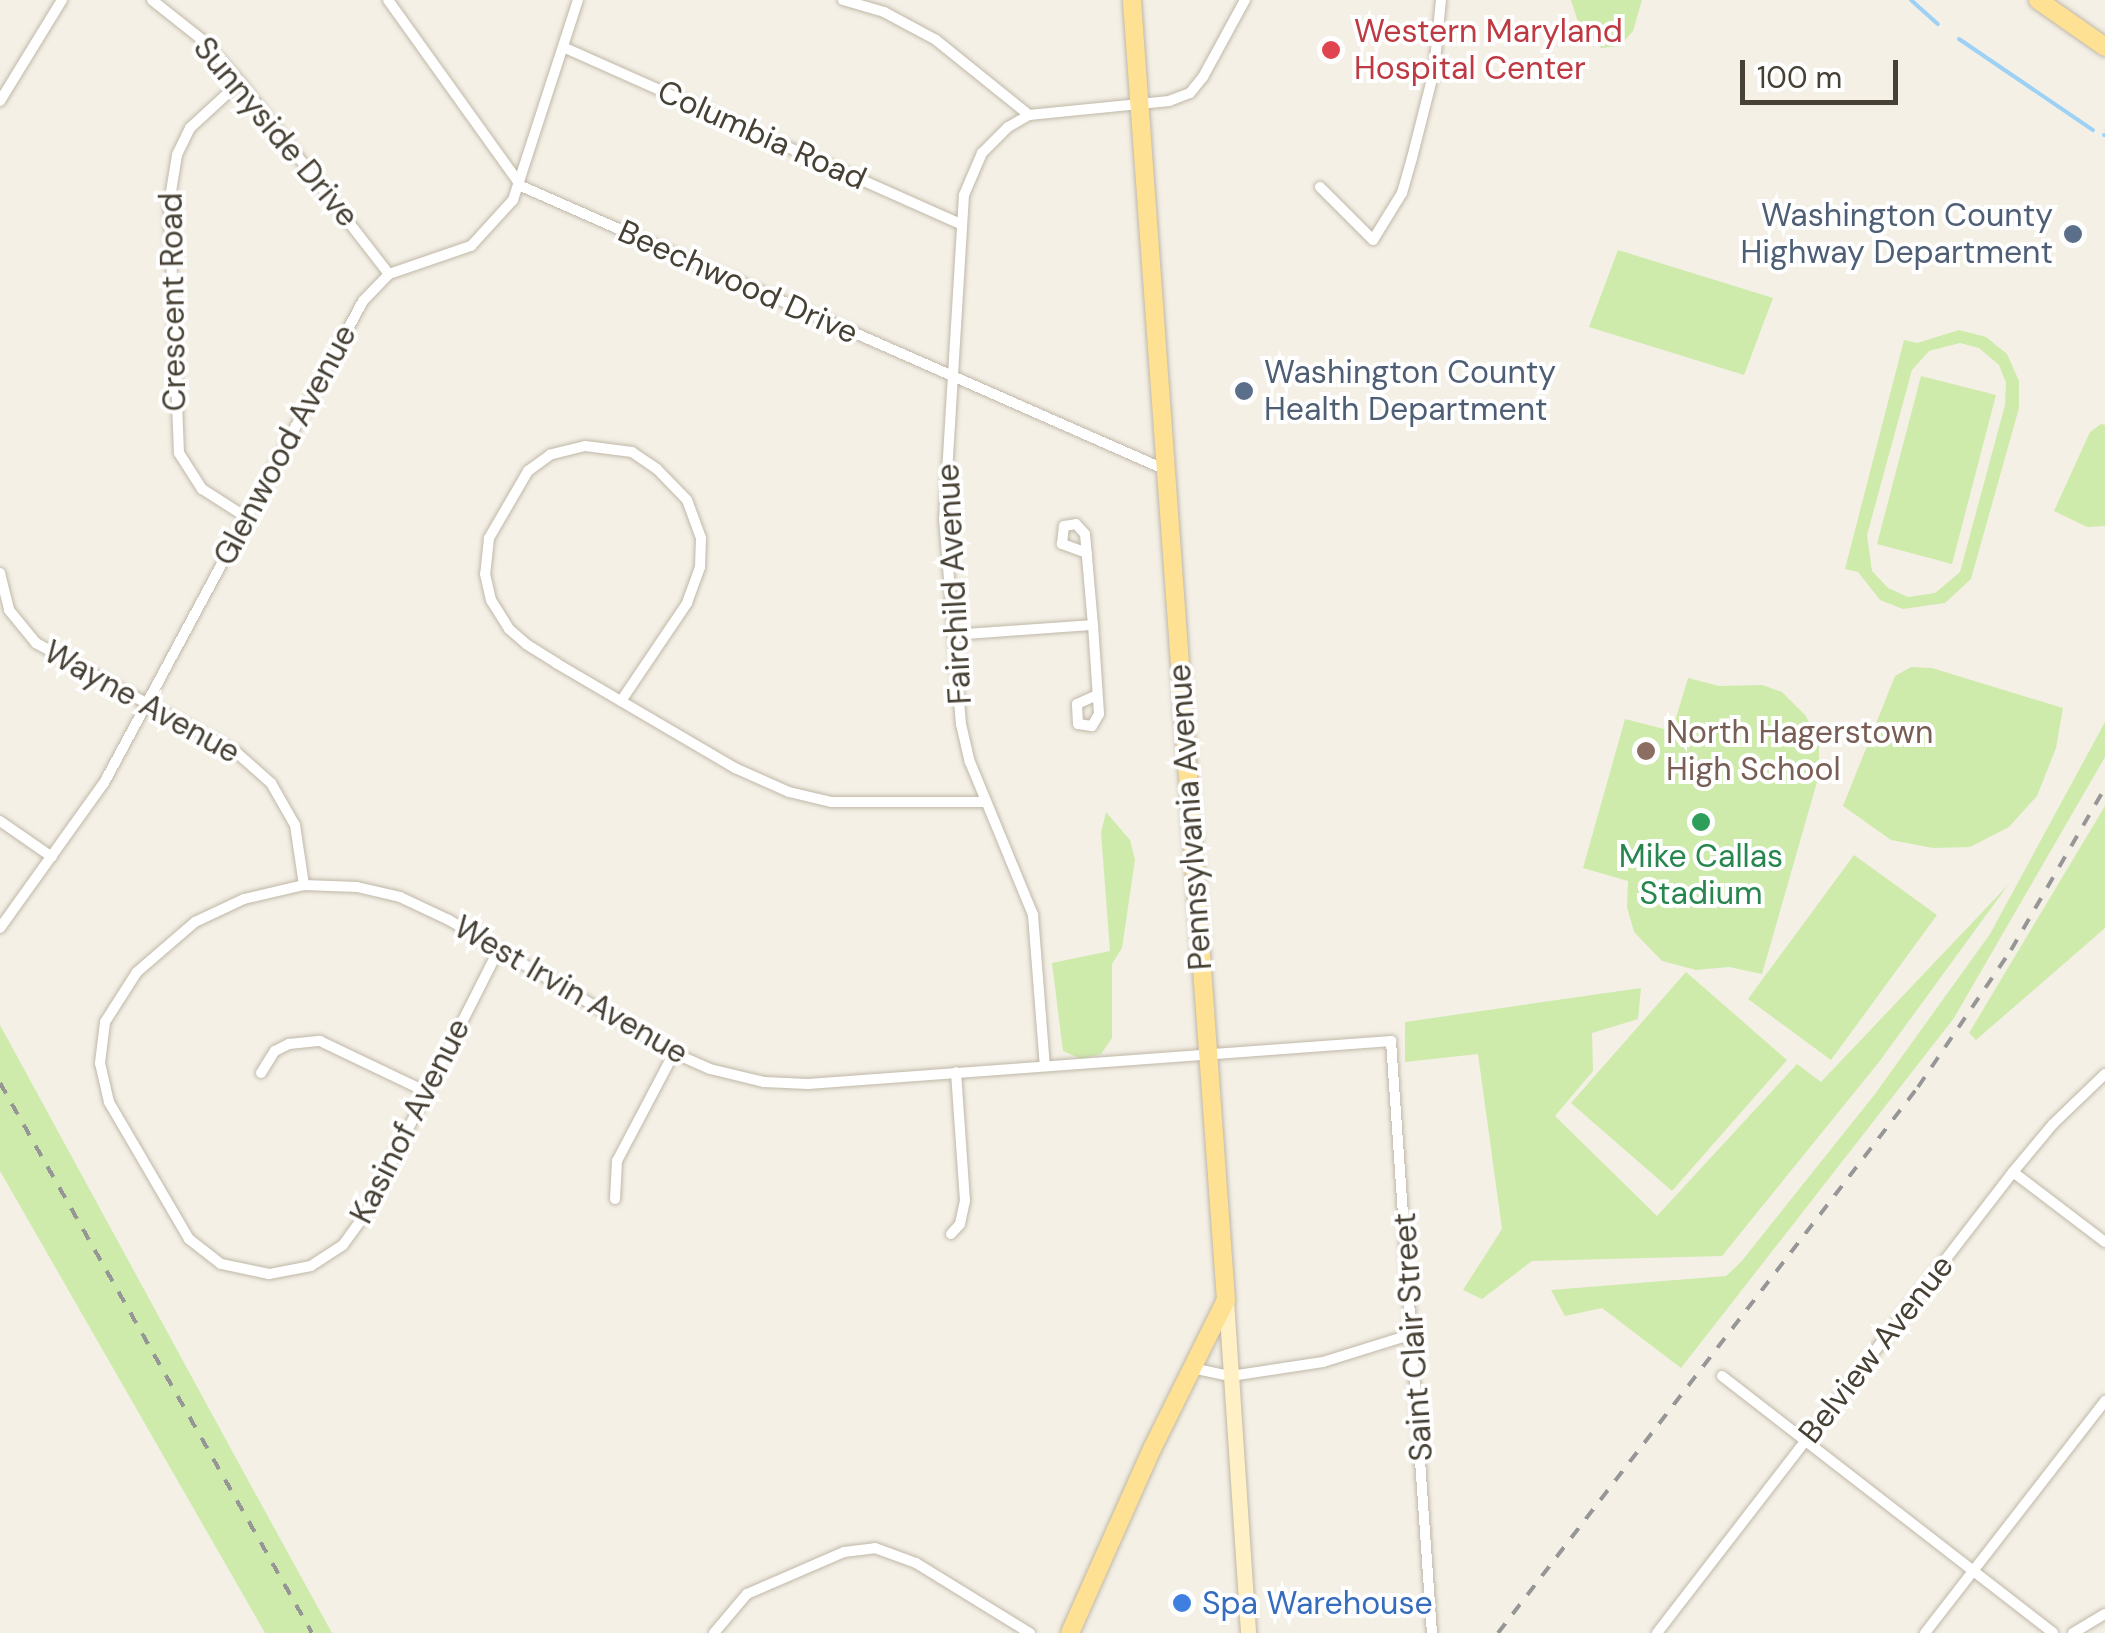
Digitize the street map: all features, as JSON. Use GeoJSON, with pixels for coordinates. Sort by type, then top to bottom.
{"type":"FeatureCollection","features":[{"type":"Feature","properties":{"kind":"main road","name":"Pennsylvania Avenue"},"geometry":{"type":"LineString","coordinates":[[1132,0],[1248,1633]]}},
{"type":"Feature","properties":{"kind":"main road"},"geometry":{"type":"LineString","coordinates":[[2038,0],[2105,48]]}},
{"type":"Feature","properties":{"kind":"main road"},"geometry":{"type":"LineString","coordinates":[[1070,1633],[1226,1300]]}},
{"type":"Feature","properties":{"kind":"street"},"geometry":{"type":"LineString","coordinates":[[0,101],[62,0]]}},
{"type":"Feature","properties":{"kind":"street","name":"Sunnyside Drive"},"geometry":{"type":"LineString","coordinates":[[152,0],[205,42],[240,82],[389,274]]}},
{"type":"Feature","properties":{"kind":"street"},"geometry":{"type":"LineString","coordinates":[[388,0],[520,186]]}},
{"type":"Feature","properties":{"kind":"street"},"geometry":{"type":"LineString","coordinates":[[389,274],[471,246],[520,186],[578,0]]}},
{"type":"Feature","properties":{"kind":"street"},"geometry":{"type":"LineString","coordinates":[[843,0],[884,12],[936,40],[1029,115],[1169,101],[1190,93],[1203,78],[1245,0]]}},
{"type":"Feature","properties":{"kind":"street"},"geometry":{"type":"LineString","coordinates":[[1320,187],[1373,240],[1402,193],[1412,158],[1434,70],[1441,0]]}},
{"type":"Feature","properties":{"kind":"street","name":"Columbia Road"},"geometry":{"type":"LineString","coordinates":[[564,47],[960,224]]}},
{"type":"Feature","properties":{"kind":"street","name":"Crescent Road"},"geometry":{"type":"LineString","coordinates":[[240,82],[190,128],[178,154],[169,204],[179,453],[202,489],[246,516]]}},
{"type":"Feature","properties":{"kind":"street","name":"Fairchild Avenue"},"geometry":{"type":"LineString","coordinates":[[1029,115],[1008,127],[982,153],[964,195],[944,518],[960,724],[986,802],[1033,915],[1044,1066]]}},
{"type":"Feature","properties":{"kind":"street","name":"Beechwood Drive"},"geometry":{"type":"LineString","coordinates":[[520,186],[1164,470]]}},
{"type":"Feature","properties":{"kind":"street","name":"Glenwood Avenue"},"geometry":{"type":"LineString","coordinates":[[0,928],[104,783],[363,300],[389,274]]}},
{"type":"Feature","properties":{"kind":"street"},"geometry":{"type":"LineString","coordinates":[[621,701],[687,603],[700,568],[701,538],[687,500],[657,469],[632,452],[585,446],[550,455],[528,471],[513,490],[489,538],[486,574],[491,600],[518,636],[621,701],[735,768],[789,792],[831,802],[986,802]]}},
{"type":"Feature","properties":{"kind":"street"},"geometry":{"type":"LineString","coordinates":[[1087,553],[1098,694]]}},
{"type":"Feature","properties":{"kind":"street","name":"Wayne Avenue"},"geometry":{"type":"LineString","coordinates":[[0,574],[10,610],[36,643],[236,752],[271,783],[295,825],[304,885]]}},
{"type":"Feature","properties":{"kind":"street"},"geometry":{"type":"LineString","coordinates":[[953,635],[1093,625]]}},
{"type":"Feature","properties":{"kind":"street"},"geometry":{"type":"LineString","coordinates":[[0,821],[52,857]]}},
{"type":"Feature","properties":{"kind":"street","name":"West Irvin Avenue"},"geometry":{"type":"LineString","coordinates":[[137,972],[195,922],[244,899],[304,885],[357,887],[400,896],[674,1053],[724,1073],[787,1084],[1391,1040]]}},
{"type":"Feature","properties":{"kind":"street","name":"Kasinof Avenue"},"geometry":{"type":"LineString","coordinates":[[137,972],[105,1022],[100,1041],[103,1084],[120,1125],[189,1239],[222,1264],[246,1271],[290,1272],[310,1266],[343,1244],[364,1216],[498,951]]}},
{"type":"Feature","properties":{"kind":"street"},"geometry":{"type":"LineString","coordinates":[[261,1073],[275,1050],[304,1040],[320,1041],[424,1091]]}},
{"type":"Feature","properties":{"kind":"street","name":"Saint Clair Street"},"geometry":{"type":"LineString","coordinates":[[1391,1040],[1432,1633]]}},
{"type":"Feature","properties":{"kind":"street"},"geometry":{"type":"LineString","coordinates":[[615,1199],[617,1161],[674,1053]]}},
{"type":"Feature","properties":{"kind":"street"},"geometry":{"type":"LineString","coordinates":[[951,1234],[960,1224],[965,1201],[956,1072]]}},
{"type":"Feature","properties":{"kind":"street","name":"Belview Avenue"},"geometry":{"type":"LineString","coordinates":[[1656,1633],[2013,1172],[2053,1124],[2105,1074]]}},
{"type":"Feature","properties":{"kind":"street"},"geometry":{"type":"LineString","coordinates":[[2013,1172],[2105,1242]]}},
{"type":"Feature","properties":{"kind":"street"},"geometry":{"type":"LineString","coordinates":[[1192,1368],[1231,1376],[1323,1362],[1413,1334]]}},
{"type":"Feature","properties":{"kind":"street"},"geometry":{"type":"LineString","coordinates":[[1722,1376],[2053,1633]]}},
{"type":"Feature","properties":{"kind":"street"},"geometry":{"type":"LineString","coordinates":[[1926,1633],[2105,1400]]}},
{"type":"Feature","properties":{"kind":"street"},"geometry":{"type":"LineString","coordinates":[[714,1633],[747,1594],[844,1552],[875,1548],[916,1563],[1030,1633]]}},
{"type":"Feature","properties":{"kind":"street"},"geometry":{"type":"LineString","coordinates":[[2074,1633],[2105,1614]]}},
{"type":"Feature","properties":{"kind":"green space"},"geometry":{"type":"Polygon","coordinates":[[[1571,0],[1642,0],[1633,31],[1620,46],[1601,48],[1577,19],[1571,0]]]}},
{"type":"Feature","properties":{"kind":"green space"},"geometry":{"type":"Polygon","coordinates":[[[1618,250],[1773,298],[1744,375],[1589,327],[1618,250]]]}},
{"type":"Feature","properties":{"kind":"green space"},"geometry":{"type":"Polygon","coordinates":[[[1959,330],[1986,337],[2007,354],[2019,381],[2019,408],[1971,579],[1945,603],[1903,609],[1880,600],[1858,572],[1845,569],[1904,340],[1917,343],[1959,330]],[[1960,343],[1929,351],[1912,370],[1867,535],[1872,571],[1888,588],[1908,597],[1935,593],[1960,572],[2005,405],[2006,383],[1999,365],[1979,348],[1960,343]]]}},
{"type":"Feature","properties":{"kind":"green space"},"geometry":{"type":"Polygon","coordinates":[[[1921,376],[1996,395],[1952,564],[1877,544],[1921,376]]]}},
{"type":"Feature","properties":{"kind":"green space"},"geometry":{"type":"Polygon","coordinates":[[[2105,425],[2105,526],[2087,527],[2054,511],[2090,432],[2105,425]]]}},
{"type":"Feature","properties":{"kind":"green space"},"geometry":{"type":"Polygon","coordinates":[[[1911,667],[1932,668],[2063,708],[2056,748],[2037,796],[2009,827],[1970,847],[1933,848],[1891,840],[1843,806],[1895,676],[1911,667]]]}},
{"type":"Feature","properties":{"kind":"green space","name":"Mike Callas Stadium"},"geometry":{"type":"Polygon","coordinates":[[[1688,678],[1719,686],[1762,685],[1782,692],[1806,716],[1819,744],[1819,775],[1762,974],[1729,967],[1696,970],[1662,961],[1634,932],[1627,907],[1628,881],[1583,868],[1625,719],[1672,731],[1688,678]]]}},
{"type":"Feature","properties":{"kind":"green space"},"geometry":{"type":"Polygon","coordinates":[[[2105,722],[2105,757],[1954,1018],[1681,1368],[1602,1308],[1565,1316],[1551,1290],[1726,1276],[1741,1262],[1875,1094],[1990,934],[2105,722]]]}},
{"type":"Feature","properties":{"kind":"green space"},"geometry":{"type":"Polygon","coordinates":[[[2105,806],[2105,928],[1976,1040],[1969,1033],[2105,806]]]}},
{"type":"Feature","properties":{"kind":"green space"},"geometry":{"type":"Polygon","coordinates":[[[1106,812],[1130,840],[1135,860],[1122,948],[1112,964],[1112,1038],[1101,1054],[1081,1059],[1063,1051],[1052,963],[1110,951],[1101,833],[1106,812]]]}},
{"type":"Feature","properties":{"kind":"green space"},"geometry":{"type":"Polygon","coordinates":[[[1854,855],[1937,915],[1831,1060],[1748,999],[1854,855]]]}},
{"type":"Feature","properties":{"kind":"green space"},"geometry":{"type":"Polygon","coordinates":[[[2008,885],[1879,1062],[1722,1256],[1532,1261],[1482,1299],[1463,1290],[1502,1229],[1478,1054],[1405,1062],[1405,1022],[1641,988],[1638,1019],[1592,1033],[1593,1071],[1555,1116],[1657,1216],[1797,1064],[1821,1082],[2008,885]]]}},
{"type":"Feature","properties":{"kind":"green space"},"geometry":{"type":"Polygon","coordinates":[[[1686,972],[1787,1060],[1672,1191],[1571,1103],[1686,972]]]}},
{"type":"Feature","properties":{"kind":"green space"},"geometry":{"type":"Polygon","coordinates":[[[0,1025],[332,1633],[265,1633],[0,1171],[0,1025]]]}},
{"type":"Feature","properties":{"kind":"waterway"},"geometry":{"type":"LineString","coordinates":[[1911,0],[1938,24]]}},
{"type":"Feature","properties":{"kind":"waterway"},"geometry":{"type":"LineString","coordinates":[[1959,39],[2093,130]]}},
{"type":"Feature","properties":{"kind":"railway"},"geometry":{"type":"LineString","coordinates":[[1498,1633],[1918,1087],[2011,950],[2105,788]]}},
{"type":"Feature","properties":{"kind":"railway"},"geometry":{"type":"LineString","coordinates":[[0,1083],[312,1633]]}},
{"type":"Feature","properties":{"kind":"place","name":"Western Maryland Hospital Center"},"geometry":{"type":"Point","coordinates":[1331,50]}},
{"type":"Feature","properties":{"kind":"place","name":"Washington County Highway Department"},"geometry":{"type":"Point","coordinates":[2073,234]}},
{"type":"Feature","properties":{"kind":"place","name":"Washington County Health Department"},"geometry":{"type":"Point","coordinates":[1244,391]}},
{"type":"Feature","properties":{"kind":"place","name":"North Hagerstown High School"},"geometry":{"type":"Point","coordinates":[1646,751]}},
{"type":"Feature","properties":{"kind":"place","name":"Mike Callas Stadium"},"geometry":{"type":"Point","coordinates":[1701,822]}},
{"type":"Feature","properties":{"kind":"place","name":"Spa Warehouse"},"geometry":{"type":"Point","coordinates":[1182,1603]}}]}
